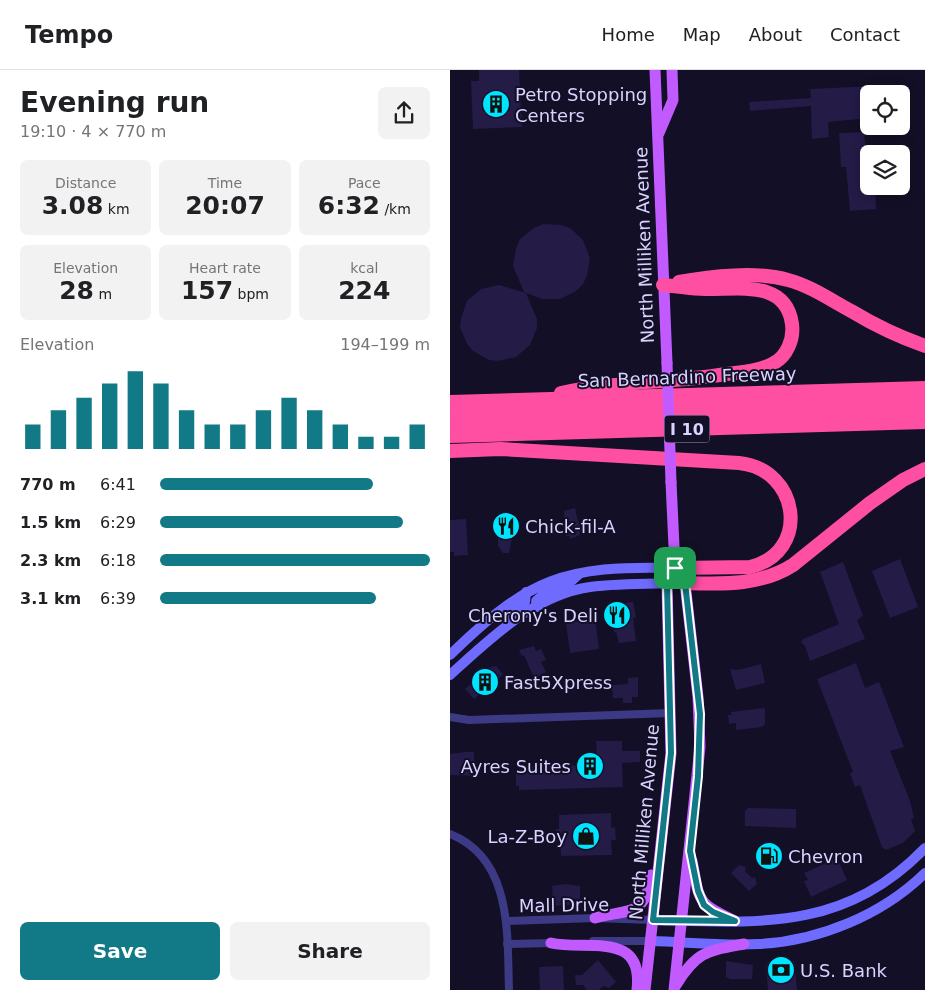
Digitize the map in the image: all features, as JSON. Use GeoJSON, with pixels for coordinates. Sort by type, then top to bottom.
{"type":"FeatureCollection","features":[{"type":"Feature","properties":{"kind":"highway"},"geometry":{"type":"LineString","coordinates":[[663,285],[703,278],[761,276],[788,279],[817,292],[884,330],[925,346]]}},
{"type":"Feature","properties":{"kind":"highway"},"geometry":{"type":"LineString","coordinates":[[530,400],[588,387],[708,377],[758,369],[774,363],[786,352],[792,336],[790,315],[783,303],[772,293],[761,289],[703,289],[663,285]]}},
{"type":"Feature","properties":{"kind":"highway","name":"San Bernardino Freeway"},"geometry":{"type":"LineString","coordinates":[[450,402],[925,388]]}},
{"type":"Feature","properties":{"kind":"highway"},"geometry":{"type":"LineString","coordinates":[[450,414],[925,400]]}},
{"type":"Feature","properties":{"kind":"highway"},"geometry":{"type":"LineString","coordinates":[[450,424],[925,411]]}},
{"type":"Feature","properties":{"kind":"highway","name":"I 10"},"geometry":{"type":"LineString","coordinates":[[450,436],[925,422]]}},
{"type":"Feature","properties":{"kind":"highway"},"geometry":{"type":"LineString","coordinates":[[450,451],[500,450],[744,463],[764,470],[779,483],[788,498],[791,522],[785,540],[771,558],[760,565],[750,567],[675,568]]}},
{"type":"Feature","properties":{"kind":"highway"},"geometry":{"type":"LineString","coordinates":[[685,583],[751,582],[777,574],[793,565],[887,490],[925,469]]}},
{"type":"Feature","properties":{"kind":"main road","name":"North Milliken Avenue"},"geometry":{"type":"LineString","coordinates":[[645,990],[671,753],[667,584],[675,568],[655,70]]}},
{"type":"Feature","properties":{"kind":"main road"},"geometry":{"type":"LineString","coordinates":[[657,137],[673,100],[672,70]]}},
{"type":"Feature","properties":{"kind":"main road"},"geometry":{"type":"LineString","coordinates":[[450,656],[496,612],[535,586],[582,572],[623,567],[675,568],[685,583],[700,714],[698,776],[674,989]]}},
{"type":"Feature","properties":{"kind":"main road"},"geometry":{"type":"LineString","coordinates":[[537,607],[536,601],[539,597],[567,585],[582,572]]}},
{"type":"Feature","properties":{"kind":"main road"},"geometry":{"type":"LineString","coordinates":[[450,675],[499,631],[537,607],[569,593],[590,587],[685,583]]}},
{"type":"Feature","properties":{"kind":"main road"},"geometry":{"type":"LineString","coordinates":[[482,645],[485,636],[491,630],[518,610],[525,602],[526,592]]}},
{"type":"Feature","properties":{"kind":"main road"},"geometry":{"type":"LineString","coordinates":[[653,920],[735,921],[798,918],[838,908],[860,898],[884,883],[925,848]]}},
{"type":"Feature","properties":{"kind":"main road"},"geometry":{"type":"LineString","coordinates":[[690,851],[698,891],[704,905],[713,912],[735,921]]}},
{"type":"Feature","properties":{"kind":"main road"},"geometry":{"type":"LineString","coordinates":[[595,918],[629,912],[640,906],[647,898],[653,864],[661,854]]}},
{"type":"Feature","properties":{"kind":"main road"},"geometry":{"type":"LineString","coordinates":[[651,941],[744,944],[784,942],[816,935],[843,925],[893,898],[925,873]]}},
{"type":"Feature","properties":{"kind":"main road"},"geometry":{"type":"LineString","coordinates":[[551,943],[565,946],[603,946],[622,950],[635,965],[638,980],[637,990]]}},
{"type":"Feature","properties":{"kind":"main road"},"geometry":{"type":"LineString","coordinates":[[674,989],[695,959],[717,949],[744,944]]}},
{"type":"Feature","properties":{"kind":"street"},"geometry":{"type":"LineString","coordinates":[[450,717],[469,720],[671,713]]}},
{"type":"Feature","properties":{"kind":"street"},"geometry":{"type":"LineString","coordinates":[[450,834],[465,842],[487,863],[501,890],[506,921],[509,990]]}},
{"type":"Feature","properties":{"kind":"street","name":"Mall Drive"},"geometry":{"type":"LineString","coordinates":[[506,921],[595,918],[653,920]]}},
{"type":"Feature","properties":{"kind":"street","name":"Mall Drive"},"geometry":{"type":"LineString","coordinates":[[507,944],[651,941]]}},
{"type":"Feature","properties":{"kind":"building","name":"Petro Stopping Centers"},"geometry":{"type":"Polygon","coordinates":[[[479,70],[519,70],[522,127],[473,129],[471,81],[479,81],[479,70]]]}},
{"type":"Feature","properties":{"kind":"building"},"geometry":{"type":"Polygon","coordinates":[[[860,87],[860,119],[828,122],[829,137],[812,139],[811,106],[750,111],[749,102],[811,98],[810,89],[860,87]]]}},
{"type":"Feature","properties":{"kind":"building"},"geometry":{"type":"Polygon","coordinates":[[[860,132],[860,135],[864,135],[865,145],[860,145],[860,195],[875,195],[876,209],[850,211],[846,167],[841,167],[839,133],[860,132]]]}},
{"type":"Feature","properties":{"kind":"building"},"geometry":{"type":"Polygon","coordinates":[[[543,224],[561,225],[570,228],[583,240],[590,258],[587,276],[583,284],[576,291],[560,299],[542,299],[524,292],[513,266],[516,248],[520,239],[534,228],[543,224]]]}},
{"type":"Feature","properties":{"kind":"building"},"geometry":{"type":"Polygon","coordinates":[[[499,285],[526,293],[537,319],[537,328],[530,345],[516,357],[498,361],[489,360],[473,351],[467,344],[460,327],[467,301],[481,289],[499,285]]]}},
{"type":"Feature","properties":{"kind":"building"},"geometry":{"type":"Polygon","coordinates":[[[575,508],[578,522],[590,521],[590,525],[579,527],[580,535],[570,539],[570,536],[566,536],[564,511],[575,508]]]}},
{"type":"Feature","properties":{"kind":"building","name":"Chick-fil-A"},"geometry":{"type":"Polygon","coordinates":[[[497,516],[513,516],[514,538],[512,538],[509,553],[503,553],[498,546],[497,516]]]}},
{"type":"Feature","properties":{"kind":"building"},"geometry":{"type":"Polygon","coordinates":[[[466,519],[468,555],[454,556],[454,552],[450,552],[450,520],[466,519]]]}},
{"type":"Feature","properties":{"kind":"building"},"geometry":{"type":"Polygon","coordinates":[[[900,559],[918,607],[890,618],[872,571],[900,559]]]}},
{"type":"Feature","properties":{"kind":"building"},"geometry":{"type":"Polygon","coordinates":[[[843,562],[863,616],[857,620],[865,639],[810,661],[805,646],[801,642],[803,639],[839,624],[820,572],[843,562]]]}},
{"type":"Feature","properties":{"kind":"building"},"geometry":{"type":"Polygon","coordinates":[[[633,602],[636,617],[633,618],[636,641],[619,643],[616,632],[614,633],[613,611],[609,611],[609,605],[633,602]]]}},
{"type":"Feature","properties":{"kind":"building"},"geometry":{"type":"Polygon","coordinates":[[[595,619],[599,649],[570,653],[566,623],[595,619]]]}},
{"type":"Feature","properties":{"kind":"building"},"geometry":{"type":"Polygon","coordinates":[[[534,646],[536,651],[541,649],[546,660],[541,662],[546,672],[534,678],[524,655],[522,656],[519,650],[534,646]]]}},
{"type":"Feature","properties":{"kind":"building"},"geometry":{"type":"Polygon","coordinates":[[[856,663],[865,688],[879,682],[904,747],[890,751],[910,801],[914,818],[911,820],[915,831],[903,843],[886,850],[882,847],[860,785],[855,787],[850,773],[853,772],[817,679],[856,663]]]}},
{"type":"Feature","properties":{"kind":"building"},"geometry":{"type":"Polygon","coordinates":[[[761,664],[765,683],[736,690],[730,669],[738,670],[761,664]]]}},
{"type":"Feature","properties":{"kind":"building","name":"Fast5Xpress"},"geometry":{"type":"Polygon","coordinates":[[[496,666],[503,674],[474,699],[465,689],[491,667],[496,666]]]}},
{"type":"Feature","properties":{"kind":"building"},"geometry":{"type":"Polygon","coordinates":[[[638,677],[638,697],[632,697],[632,703],[623,703],[623,698],[613,698],[612,685],[628,684],[628,678],[638,677]]]}},
{"type":"Feature","properties":{"kind":"building"},"geometry":{"type":"Polygon","coordinates":[[[765,708],[765,724],[762,727],[736,730],[736,723],[729,724],[728,715],[732,715],[731,712],[765,708]]]}},
{"type":"Feature","properties":{"kind":"building","name":"Ayres Suites"},"geometry":{"type":"Polygon","coordinates":[[[596,741],[622,741],[622,751],[640,751],[640,762],[622,763],[623,787],[519,790],[519,786],[516,786],[516,771],[519,771],[519,767],[597,765],[596,741]]]}},
{"type":"Feature","properties":{"kind":"building"},"geometry":{"type":"Polygon","coordinates":[[[474,752],[475,776],[450,775],[450,754],[474,752]]]}},
{"type":"Feature","properties":{"kind":"building"},"geometry":{"type":"Polygon","coordinates":[[[748,808],[796,809],[796,828],[745,826],[745,811],[748,808]]]}},
{"type":"Feature","properties":{"kind":"building"},"geometry":{"type":"Polygon","coordinates":[[[611,813],[611,828],[615,827],[616,840],[611,840],[612,855],[561,856],[560,841],[556,841],[556,829],[559,829],[559,815],[611,813]]]}},
{"type":"Feature","properties":{"kind":"building"},"geometry":{"type":"Polygon","coordinates":[[[837,858],[847,880],[811,897],[804,881],[808,880],[804,873],[837,858]]]}},
{"type":"Feature","properties":{"kind":"building"},"geometry":{"type":"Polygon","coordinates":[[[739,865],[746,867],[745,871],[752,878],[755,877],[757,884],[749,891],[731,873],[739,865]]]}},
{"type":"Feature","properties":{"kind":"building"},"geometry":{"type":"Polygon","coordinates":[[[565,884],[580,886],[580,899],[572,899],[572,905],[553,906],[552,886],[565,884]]]}},
{"type":"Feature","properties":{"kind":"building"},"geometry":{"type":"Polygon","coordinates":[[[598,960],[616,982],[609,988],[603,986],[599,990],[587,990],[583,985],[576,985],[575,975],[582,975],[598,960]]]}},
{"type":"Feature","properties":{"kind":"building"},"geometry":{"type":"Polygon","coordinates":[[[774,960],[794,961],[797,990],[768,990],[766,967],[768,962],[774,960]]]}},
{"type":"Feature","properties":{"kind":"building"},"geometry":{"type":"Polygon","coordinates":[[[726,961],[753,965],[752,979],[730,979],[726,977],[726,961]]]}},
{"type":"Feature","properties":{"kind":"building"},"geometry":{"type":"Polygon","coordinates":[[[563,966],[564,990],[540,990],[539,967],[563,966]]]}},
{"type":"Feature","properties":{"kind":"place","name":"Petro Stopping Centers"},"geometry":{"type":"Point","coordinates":[496,104]}},
{"type":"Feature","properties":{"kind":"place","name":"Chick-fil-A"},"geometry":{"type":"Point","coordinates":[506,526]}},
{"type":"Feature","properties":{"kind":"place","name":"Cherony's Deli"},"geometry":{"type":"Point","coordinates":[617,615]}},
{"type":"Feature","properties":{"kind":"place","name":"Fast5Xpress"},"geometry":{"type":"Point","coordinates":[485,682]}},
{"type":"Feature","properties":{"kind":"place","name":"Ayres Suites"},"geometry":{"type":"Point","coordinates":[590,766]}},
{"type":"Feature","properties":{"kind":"place","name":"La-Z-Boy"},"geometry":{"type":"Point","coordinates":[586,836]}},
{"type":"Feature","properties":{"kind":"place","name":"Chevron"},"geometry":{"type":"Point","coordinates":[769,856]}},
{"type":"Feature","properties":{"kind":"place","name":"U.S. Bank"},"geometry":{"type":"Point","coordinates":[781,970]}},
{"type":"Feature","properties":{"kind":"route"},"geometry":{"type":"LineString","coordinates":[[675,568],[685,583],[700,714],[698,776],[690,851],[698,891],[704,905],[713,912],[735,921],[653,920],[671,753],[667,584],[675,568]]}}]}
